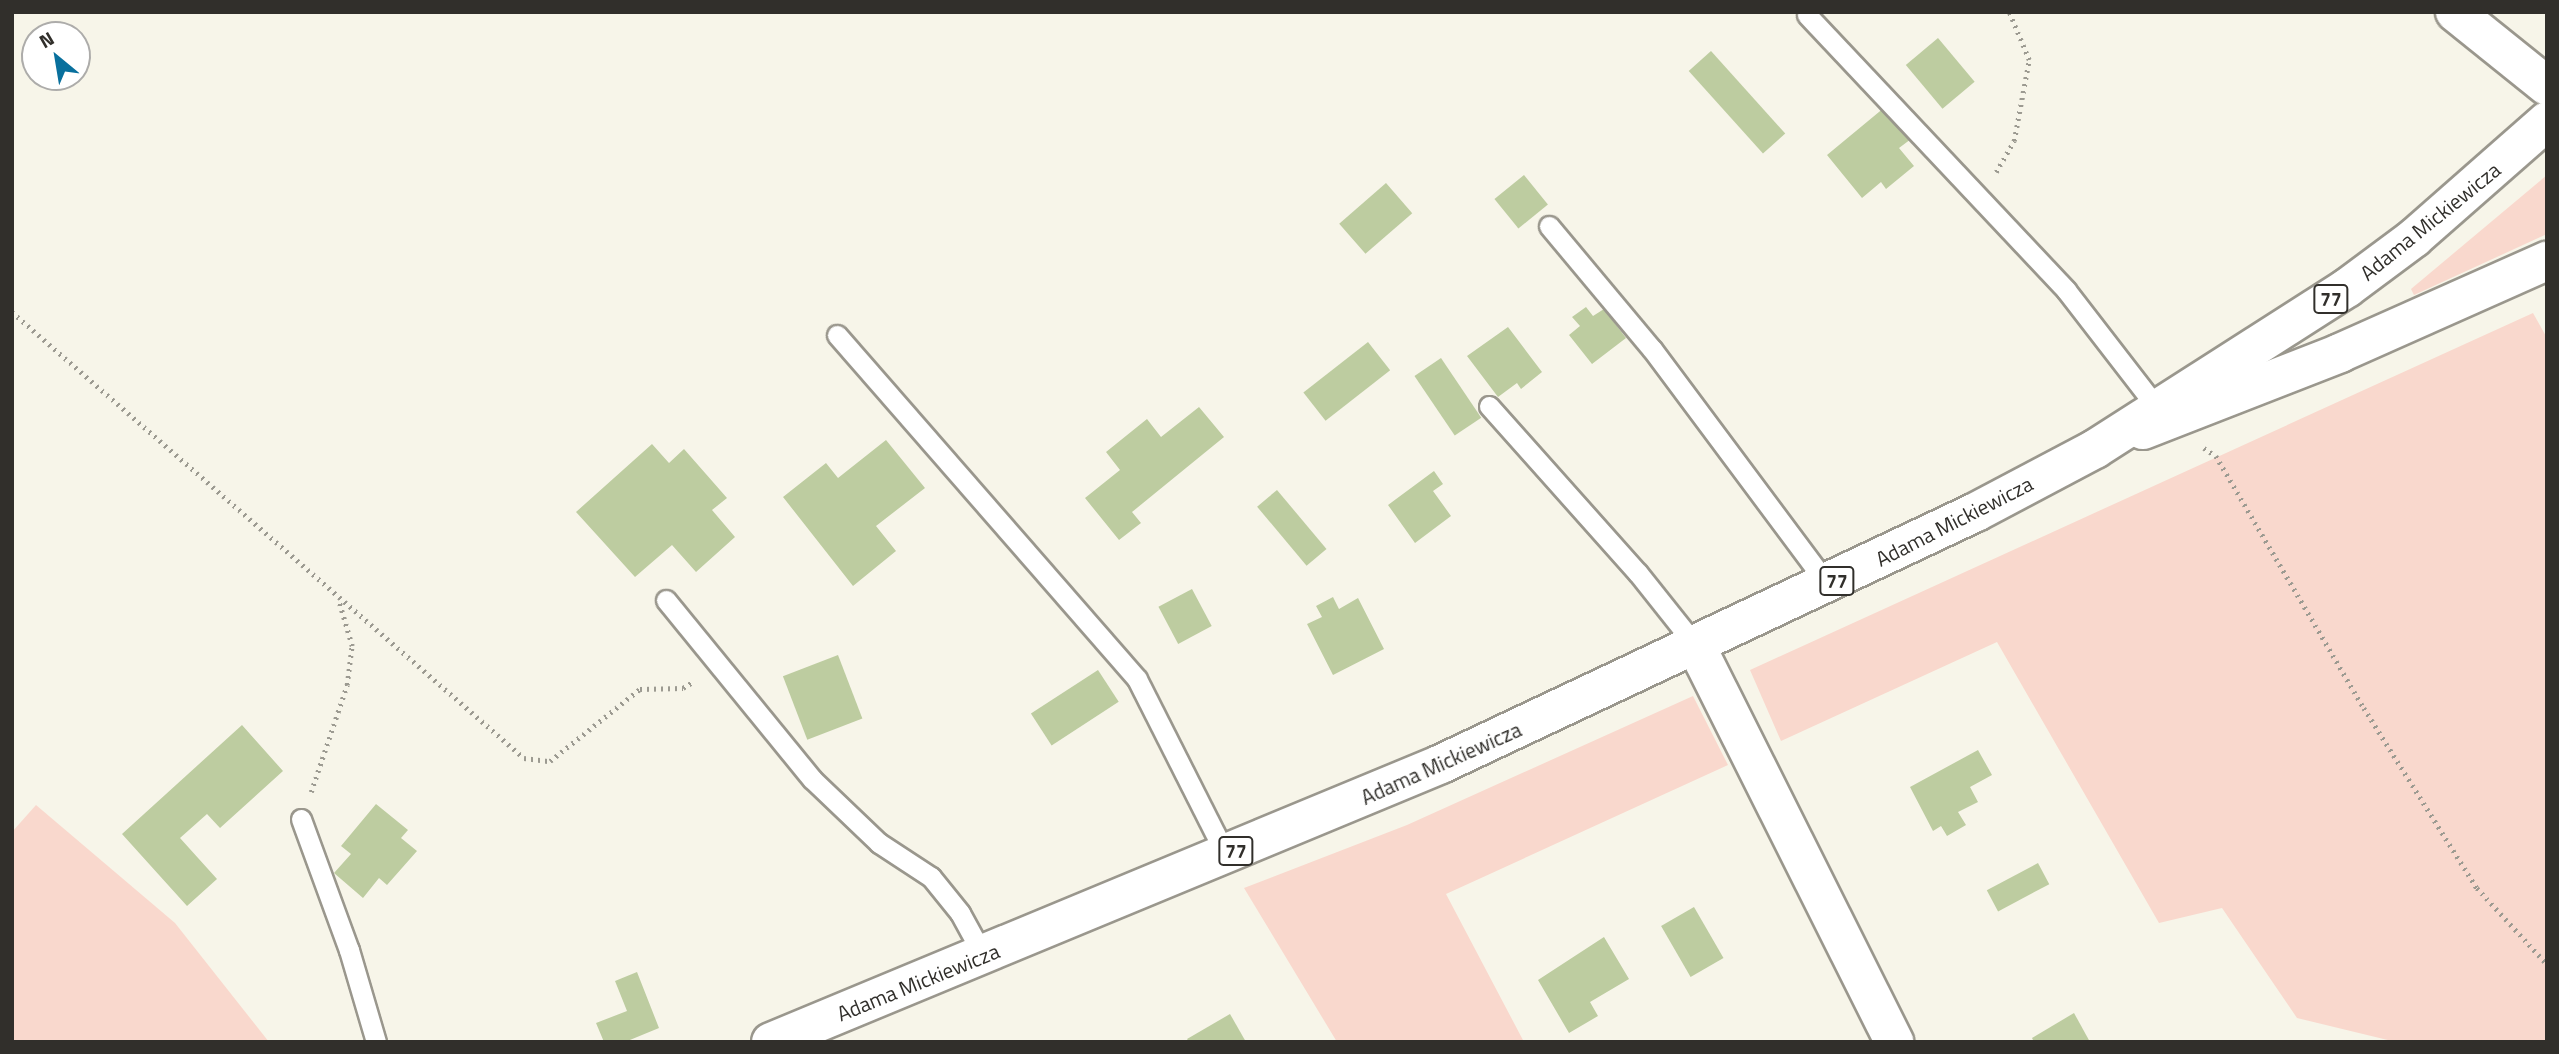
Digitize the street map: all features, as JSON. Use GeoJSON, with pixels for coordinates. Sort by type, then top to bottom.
{"type":"FeatureCollection","features":[{"type":"Feature","properties":{"kind":"main road"},"geometry":{"type":"LineString","coordinates":[[2455,12],[2547,86]]}},
{"type":"Feature","properties":{"kind":"main road","name":"Adama Mickiewicza"},"geometry":{"type":"LineString","coordinates":[[2163,415],[2382,263],[2547,121]]}},
{"type":"Feature","properties":{"kind":"main road","name":"Adama Mickiewicza"},"geometry":{"type":"LineString","coordinates":[[771,1042],[1226,855],[1469,751],[1828,585],[2163,415],[2340,353],[2547,261]]}},
{"type":"Feature","properties":{"kind":"main road"},"geometry":{"type":"LineString","coordinates":[[1696,646],[1894,1042]]}},
{"type":"Feature","properties":{"kind":"lane"},"geometry":{"type":"LineString","coordinates":[[1807,15],[1972,186],[2066,290],[2163,415]]}},
{"type":"Feature","properties":{"kind":"lane"},"geometry":{"type":"LineString","coordinates":[[1549,226],[1652,349],[1828,585]]}},
{"type":"Feature","properties":{"kind":"lane"},"geometry":{"type":"LineString","coordinates":[[837,335],[1137,679],[1226,855]]}},
{"type":"Feature","properties":{"kind":"lane"},"geometry":{"type":"LineString","coordinates":[[1489,406],[1647,583],[1696,646]]}},
{"type":"Feature","properties":{"kind":"lane"},"geometry":{"type":"LineString","coordinates":[[666,600],[722,664],[812,779],[879,843],[931,877],[960,913],[983,955]]}},
{"type":"Feature","properties":{"kind":"lane"},"geometry":{"type":"LineString","coordinates":[[301,819],[349,950],[376,1042]]}},
{"type":"Feature","properties":{"kind":"path"},"geometry":{"type":"LineString","coordinates":[[1972,186],[1998,172],[2014,141],[2029,61],[2009,12]]}},
{"type":"Feature","properties":{"kind":"path"},"geometry":{"type":"LineString","coordinates":[[12,312],[338,600],[524,758],[551,761],[639,689],[683,688],[722,664]]}},
{"type":"Feature","properties":{"kind":"path"},"geometry":{"type":"LineString","coordinates":[[2216,456],[2364,708],[2477,888],[2547,964]]}},
{"type":"Feature","properties":{"kind":"path"},"geometry":{"type":"LineString","coordinates":[[301,819],[347,685],[352,646],[338,600]]}},
{"type":"Feature","properties":{"kind":"shaded area"},"geometry":{"type":"Polygon","coordinates":[[[2547,175],[2547,234],[2414,295],[2411,289],[2547,175]]]}},
{"type":"Feature","properties":{"kind":"shaded area"},"geometry":{"type":"Polygon","coordinates":[[[2533,313],[2547,338],[2547,1042],[2396,1042],[2297,1018],[2222,908],[2159,923],[1997,642],[1781,741],[1750,670],[2533,313]]]}},
{"type":"Feature","properties":{"kind":"shaded area"},"geometry":{"type":"Polygon","coordinates":[[[1693,696],[1728,765],[1446,894],[1524,1042],[1337,1042],[1244,888],[1407,825],[1693,696]]]}},
{"type":"Feature","properties":{"kind":"shaded area"},"geometry":{"type":"Polygon","coordinates":[[[36,805],[175,923],[269,1042],[12,1042],[12,832],[36,805]]]}},
{"type":"Feature","properties":{"kind":"building"},"geometry":{"type":"Polygon","coordinates":[[[1938,38],[1975,82],[1942,109],[1906,65],[1938,38]]]}},
{"type":"Feature","properties":{"kind":"building"},"geometry":{"type":"Polygon","coordinates":[[[1711,51],[1785,133],[1763,154],[1689,71],[1711,51]]]}},
{"type":"Feature","properties":{"kind":"building"},"geometry":{"type":"Polygon","coordinates":[[[1885,107],[1911,139],[1899,148],[1914,166],[1886,189],[1881,182],[1862,198],[1827,155],[1885,107]]]}},
{"type":"Feature","properties":{"kind":"building"},"geometry":{"type":"Polygon","coordinates":[[[1524,175],[1548,205],[1518,228],[1494,199],[1524,175]]]}},
{"type":"Feature","properties":{"kind":"building"},"geometry":{"type":"Polygon","coordinates":[[[1386,183],[1412,213],[1365,254],[1339,224],[1386,183]]]}},
{"type":"Feature","properties":{"kind":"building"},"geometry":{"type":"Polygon","coordinates":[[[1586,307],[1593,316],[1604,309],[1626,338],[1592,364],[1569,335],[1580,326],[1572,317],[1586,307]]]}},
{"type":"Feature","properties":{"kind":"building"},"geometry":{"type":"Polygon","coordinates":[[[1508,327],[1542,372],[1521,389],[1517,383],[1498,397],[1467,356],[1508,327]]]}},
{"type":"Feature","properties":{"kind":"building"},"geometry":{"type":"Polygon","coordinates":[[[1368,342],[1390,370],[1326,421],[1303,392],[1368,342]]]}},
{"type":"Feature","properties":{"kind":"building"},"geometry":{"type":"Polygon","coordinates":[[[1441,358],[1481,418],[1455,436],[1414,376],[1441,358]]]}},
{"type":"Feature","properties":{"kind":"building"},"geometry":{"type":"Polygon","coordinates":[[[1199,407],[1224,437],[1132,512],[1141,523],[1119,540],[1085,498],[1120,470],[1106,452],[1147,419],[1161,437],[1199,407]]]}},
{"type":"Feature","properties":{"kind":"building"},"geometry":{"type":"Polygon","coordinates":[[[886,440],[925,488],[876,526],[896,551],[853,586],[783,497],[826,463],[838,478],[886,440]]]}},
{"type":"Feature","properties":{"kind":"building"},"geometry":{"type":"Polygon","coordinates":[[[652,444],[669,463],[684,449],[727,498],[712,510],[735,537],[696,572],[672,545],[635,577],[576,512],[652,444]]]}},
{"type":"Feature","properties":{"kind":"building"},"geometry":{"type":"Polygon","coordinates":[[[1434,471],[1443,484],[1433,491],[1451,516],[1415,543],[1388,505],[1434,471]]]}},
{"type":"Feature","properties":{"kind":"building"},"geometry":{"type":"Polygon","coordinates":[[[1277,490],[1326,549],[1307,566],[1257,507],[1277,490]]]}},
{"type":"Feature","properties":{"kind":"building"},"geometry":{"type":"Polygon","coordinates":[[[1192,589],[1212,626],[1178,644],[1158,607],[1192,589]]]}},
{"type":"Feature","properties":{"kind":"building"},"geometry":{"type":"Polygon","coordinates":[[[1333,597],[1339,609],[1358,598],[1384,649],[1333,675],[1307,624],[1322,617],[1316,606],[1333,597]]]}},
{"type":"Feature","properties":{"kind":"building"},"geometry":{"type":"Polygon","coordinates":[[[838,655],[862,718],[807,740],[783,676],[838,655]]]}},
{"type":"Feature","properties":{"kind":"building"},"geometry":{"type":"Polygon","coordinates":[[[1098,670],[1119,702],[1052,745],[1031,714],[1098,670]]]}},
{"type":"Feature","properties":{"kind":"building"},"geometry":{"type":"Polygon","coordinates":[[[242,725],[283,771],[220,828],[207,814],[180,838],[217,879],[187,906],[122,834],[242,725]]]}},
{"type":"Feature","properties":{"kind":"building"},"geometry":{"type":"Polygon","coordinates":[[[1978,750],[1992,775],[1970,787],[1978,802],[1958,812],[1966,825],[1947,836],[1941,826],[1933,831],[1910,787],[1978,750]]]}},
{"type":"Feature","properties":{"kind":"building"},"geometry":{"type":"Polygon","coordinates":[[[376,804],[408,830],[401,838],[417,851],[387,885],[379,878],[363,898],[334,873],[351,854],[341,846],[376,804]]]}},
{"type":"Feature","properties":{"kind":"building"},"geometry":{"type":"Polygon","coordinates":[[[2038,863],[2049,884],[1998,911],[1987,890],[2038,863]]]}},
{"type":"Feature","properties":{"kind":"building"},"geometry":{"type":"Polygon","coordinates":[[[1694,907],[1724,958],[1691,977],[1661,926],[1694,907]]]}},
{"type":"Feature","properties":{"kind":"building"},"geometry":{"type":"Polygon","coordinates":[[[1604,937],[1629,979],[1590,1002],[1598,1016],[1569,1033],[1538,980],[1604,937]]]}},
{"type":"Feature","properties":{"kind":"building"},"geometry":{"type":"Polygon","coordinates":[[[637,972],[659,1028],[625,1042],[604,1042],[596,1023],[627,1011],[615,981],[637,972]]]}},
{"type":"Feature","properties":{"kind":"building"},"geometry":{"type":"Polygon","coordinates":[[[2074,1013],[2090,1042],[2034,1042],[2032,1038],[2074,1013]]]}},
{"type":"Feature","properties":{"kind":"building"},"geometry":{"type":"Polygon","coordinates":[[[1230,1014],[1246,1042],[1189,1042],[1187,1039],[1230,1014]]]}}]}
